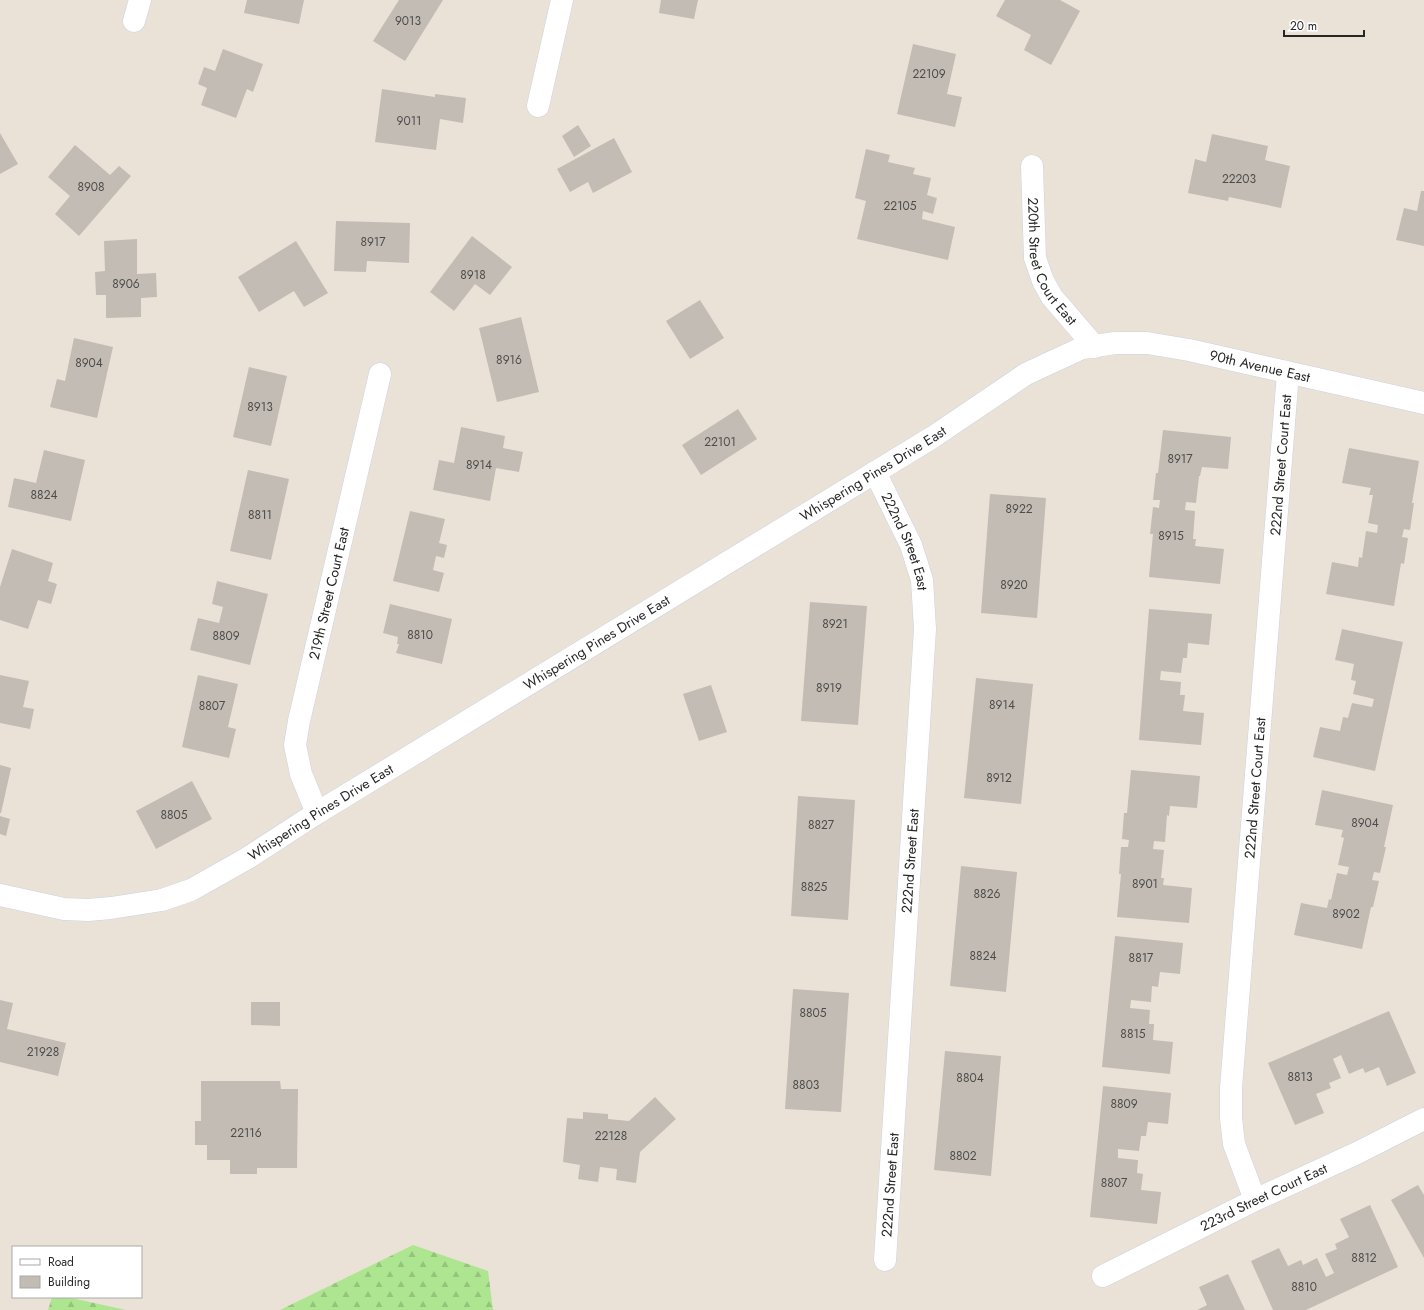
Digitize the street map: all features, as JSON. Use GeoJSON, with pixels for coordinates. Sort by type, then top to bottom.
{"type":"FeatureCollection","features":[{"type":"Feature","properties":{"kind":"street"},"geometry":{"type":"LineString","coordinates":[[134,22],[140,0]]}},
{"type":"Feature","properties":{"kind":"street"},"geometry":{"type":"LineString","coordinates":[[538,106],[562,0]]}},
{"type":"Feature","properties":{"kind":"street","name":"220th Street Court East"},"geometry":{"type":"LineString","coordinates":[[1032,166],[1035,258],[1043,281],[1052,297],[1095,347]]}},
{"type":"Feature","properties":{"kind":"street","name":"90th Avenue East"},"geometry":{"type":"LineString","coordinates":[[1095,347],[1115,342],[1147,343],[1189,350],[1424,403]]}},
{"type":"Feature","properties":{"kind":"street","name":"Whispering Pines Drive East"},"geometry":{"type":"LineString","coordinates":[[0,895],[64,910],[88,910],[162,900],[191,890],[246,859],[316,813],[933,437],[1026,374],[1082,348],[1095,347]]}},
{"type":"Feature","properties":{"kind":"street","name":"222nd Street Court East"},"geometry":{"type":"LineString","coordinates":[[1256,1200],[1234,1144],[1231,1118],[1231,1088],[1288,372]]}},
{"type":"Feature","properties":{"kind":"street","name":"219th Street Court East"},"geometry":{"type":"LineString","coordinates":[[316,813],[301,774],[296,745],[299,721],[380,374]]}},
{"type":"Feature","properties":{"kind":"street","name":"222nd Street East"},"geometry":{"type":"LineString","coordinates":[[876,472],[911,545],[918,566],[922,580],[925,629],[885,1260]]}},
{"type":"Feature","properties":{"kind":"street","name":"223rd Street Court East"},"geometry":{"type":"LineString","coordinates":[[1103,1276],[1424,1119]]}},
{"type":"Feature","properties":{"kind":"green space"},"geometry":{"type":"Polygon","coordinates":[[[413,1245],[488,1271],[493,1310],[280,1310],[413,1245]]]}},
{"type":"Feature","properties":{"kind":"green space"},"geometry":{"type":"Polygon","coordinates":[[[52,1298],[72,1298],[126,1310],[48,1310],[52,1298]]]}},
{"type":"Feature","properties":{"kind":"building"},"geometry":{"type":"Polygon","coordinates":[[[247,0],[304,0],[299,24],[244,13],[247,0]]]}},
{"type":"Feature","properties":{"kind":"building"},"geometry":{"type":"Polygon","coordinates":[[[399,0],[443,0],[405,61],[373,41],[399,0]]]}},
{"type":"Feature","properties":{"kind":"building"},"geometry":{"type":"Polygon","coordinates":[[[661,0],[698,0],[694,19],[659,13],[661,0]]]}},
{"type":"Feature","properties":{"kind":"building"},"geometry":{"type":"Polygon","coordinates":[[[1005,0],[1060,0],[1080,11],[1051,65],[1024,50],[1031,35],[996,16],[1005,0]]]}},
{"type":"Feature","properties":{"kind":"building"},"geometry":{"type":"Polygon","coordinates":[[[913,44],[956,54],[947,94],[962,97],[955,127],[897,114],[913,44]]]}},
{"type":"Feature","properties":{"kind":"building"},"geometry":{"type":"Polygon","coordinates":[[[223,49],[263,64],[253,92],[247,89],[236,118],[201,105],[207,88],[198,84],[204,67],[215,71],[223,49]]]}},
{"type":"Feature","properties":{"kind":"building"},"geometry":{"type":"Polygon","coordinates":[[[382,89],[435,97],[435,94],[466,98],[463,123],[440,119],[436,150],[375,142],[382,89]]]}},
{"type":"Feature","properties":{"kind":"building"},"geometry":{"type":"Polygon","coordinates":[[[578,125],[591,146],[574,157],[562,136],[578,125]]]}},
{"type":"Feature","properties":{"kind":"building"},"geometry":{"type":"Polygon","coordinates":[[[0,133],[18,164],[0,174],[0,133]]]}},
{"type":"Feature","properties":{"kind":"building"},"geometry":{"type":"Polygon","coordinates":[[[1212,134],[1268,146],[1265,160],[1290,166],[1281,208],[1229,197],[1228,201],[1188,193],[1195,159],[1206,162],[1212,134]]]}},
{"type":"Feature","properties":{"kind":"building"},"geometry":{"type":"Polygon","coordinates":[[[614,138],[632,172],[593,193],[588,182],[570,192],[557,169],[614,138]]]}},
{"type":"Feature","properties":{"kind":"building"},"geometry":{"type":"Polygon","coordinates":[[[75,145],[110,175],[119,166],[131,176],[79,236],[55,214],[70,196],[48,177],[75,145]]]}},
{"type":"Feature","properties":{"kind":"building"},"geometry":{"type":"Polygon","coordinates":[[[866,149],[890,155],[888,162],[915,168],[913,174],[931,178],[927,195],[937,198],[933,214],[923,211],[922,219],[955,227],[948,260],[857,239],[866,201],[855,198],[866,149]]]}},
{"type":"Feature","properties":{"kind":"building"},"geometry":{"type":"Polygon","coordinates":[[[1421,191],[1424,191],[1424,246],[1396,240],[1404,208],[1417,211],[1421,191]]]}},
{"type":"Feature","properties":{"kind":"building"},"geometry":{"type":"Polygon","coordinates":[[[336,221],[410,223],[409,263],[367,261],[366,272],[334,271],[336,221]]]}},
{"type":"Feature","properties":{"kind":"building"},"geometry":{"type":"Polygon","coordinates":[[[472,236],[512,267],[490,295],[475,284],[454,311],[430,292],[472,236]]]}},
{"type":"Feature","properties":{"kind":"building"},"geometry":{"type":"Polygon","coordinates":[[[137,239],[137,274],[156,273],[157,297],[141,298],[141,317],[106,318],[106,295],[96,295],[95,272],[105,271],[104,241],[137,239]]]}},
{"type":"Feature","properties":{"kind":"building"},"geometry":{"type":"Polygon","coordinates":[[[296,241],[328,293],[304,307],[294,291],[259,312],[238,277],[296,241]]]}},
{"type":"Feature","properties":{"kind":"building"},"geometry":{"type":"Polygon","coordinates":[[[700,300],[724,338],[690,359],[666,321],[700,300]]]}},
{"type":"Feature","properties":{"kind":"building"},"geometry":{"type":"Polygon","coordinates":[[[521,317],[539,392],[497,402],[479,328],[521,317]]]}},
{"type":"Feature","properties":{"kind":"building"},"geometry":{"type":"Polygon","coordinates":[[[74,338],[113,347],[97,418],[50,407],[57,379],[65,381],[74,338]]]}},
{"type":"Feature","properties":{"kind":"building"},"geometry":{"type":"Polygon","coordinates":[[[249,367],[287,376],[271,446],[233,437],[249,367]]]}},
{"type":"Feature","properties":{"kind":"building"},"geometry":{"type":"Polygon","coordinates":[[[738,409],[757,439],[701,475],[682,445],[738,409]]]}},
{"type":"Feature","properties":{"kind":"building"},"geometry":{"type":"Polygon","coordinates":[[[461,427],[505,436],[503,448],[523,452],[519,472],[496,468],[490,501],[433,490],[439,460],[454,463],[461,427]]]}},
{"type":"Feature","properties":{"kind":"building"},"geometry":{"type":"Polygon","coordinates":[[[1163,430],[1231,437],[1228,469],[1202,467],[1199,476],[1196,503],[1186,502],[1185,510],[1195,511],[1193,539],[1196,539],[1195,546],[1224,549],[1220,584],[1149,577],[1153,534],[1150,534],[1153,507],[1159,508],[1160,500],[1153,500],[1163,430]]]}},
{"type":"Feature","properties":{"kind":"building"},"geometry":{"type":"Polygon","coordinates":[[[1349,448],[1419,461],[1412,503],[1414,503],[1410,530],[1404,529],[1402,537],[1408,538],[1404,564],[1401,563],[1394,606],[1326,594],[1332,562],[1358,567],[1359,557],[1362,558],[1366,531],[1377,533],[1378,525],[1368,523],[1373,495],[1369,495],[1371,488],[1342,483],[1349,448]]]}},
{"type":"Feature","properties":{"kind":"building"},"geometry":{"type":"Polygon","coordinates":[[[44,450],[85,460],[71,521],[8,507],[14,478],[36,483],[44,450]]]}},
{"type":"Feature","properties":{"kind":"building"},"geometry":{"type":"Polygon","coordinates":[[[248,470],[289,479],[271,560],[230,551],[248,470]]]}},
{"type":"Feature","properties":{"kind":"building"},"geometry":{"type":"Polygon","coordinates":[[[990,494],[1046,498],[1037,618],[981,613],[990,494]]]}},
{"type":"Feature","properties":{"kind":"building"},"geometry":{"type":"Polygon","coordinates":[[[410,511],[445,519],[439,543],[447,545],[444,558],[436,556],[433,570],[444,573],[439,592],[393,581],[410,511]]]}},
{"type":"Feature","properties":{"kind":"building"},"geometry":{"type":"Polygon","coordinates":[[[12,549],[53,563],[48,581],[57,584],[51,604],[38,600],[28,629],[0,620],[0,587],[12,549]]]}},
{"type":"Feature","properties":{"kind":"building"},"geometry":{"type":"Polygon","coordinates":[[[217,581],[268,594],[250,665],[190,650],[198,618],[219,623],[223,607],[212,604],[217,581]]]}},
{"type":"Feature","properties":{"kind":"building"},"geometry":{"type":"Polygon","coordinates":[[[810,602],[867,606],[858,725],[801,721],[810,602]]]}},
{"type":"Feature","properties":{"kind":"building"},"geometry":{"type":"Polygon","coordinates":[[[390,604],[452,619],[442,664],[396,653],[399,644],[397,644],[398,637],[383,633],[390,604]]]}},
{"type":"Feature","properties":{"kind":"building"},"geometry":{"type":"Polygon","coordinates":[[[1149,609],[1212,614],[1209,645],[1188,643],[1187,658],[1183,658],[1181,673],[1161,671],[1160,680],[1181,682],[1180,695],[1185,695],[1183,711],[1204,713],[1201,745],[1139,740],[1149,609]]]}},
{"type":"Feature","properties":{"kind":"building"},"geometry":{"type":"Polygon","coordinates":[[[1342,629],[1403,642],[1375,771],[1313,757],[1320,727],[1340,731],[1343,717],[1348,718],[1352,703],[1372,707],[1374,699],[1353,694],[1356,681],[1351,680],[1354,664],[1335,660],[1342,629]]]}},
{"type":"Feature","properties":{"kind":"building"},"geometry":{"type":"Polygon","coordinates":[[[0,675],[29,681],[23,707],[34,709],[30,729],[0,723],[0,675]]]}},
{"type":"Feature","properties":{"kind":"building"},"geometry":{"type":"Polygon","coordinates":[[[198,675],[238,684],[228,727],[236,729],[229,758],[182,747],[198,675]]]}},
{"type":"Feature","properties":{"kind":"building"},"geometry":{"type":"Polygon","coordinates":[[[976,678],[1033,684],[1021,804],[964,798],[976,678]]]}},
{"type":"Feature","properties":{"kind":"building"},"geometry":{"type":"Polygon","coordinates":[[[711,685],[727,732],[699,741],[683,694],[711,685]]]}},
{"type":"Feature","properties":{"kind":"building"},"geometry":{"type":"Polygon","coordinates":[[[0,765],[11,768],[1,813],[0,813],[0,765]]]}},
{"type":"Feature","properties":{"kind":"building"},"geometry":{"type":"Polygon","coordinates":[[[1131,770],[1200,776],[1197,808],[1170,806],[1169,816],[1167,815],[1165,842],[1154,841],[1153,849],[1164,850],[1161,878],[1164,878],[1163,885],[1192,888],[1189,923],[1117,917],[1121,874],[1119,874],[1121,847],[1128,847],[1129,840],[1122,839],[1124,813],[1127,813],[1131,770]]]}},
{"type":"Feature","properties":{"kind":"building"},"geometry":{"type":"Polygon","coordinates":[[[192,781],[212,819],[156,849],[136,811],[192,781]]]}},
{"type":"Feature","properties":{"kind":"building"},"geometry":{"type":"Polygon","coordinates":[[[1322,790],[1393,805],[1380,873],[1374,872],[1372,880],[1379,881],[1373,907],[1371,907],[1362,949],[1294,935],[1301,903],[1327,908],[1329,899],[1331,900],[1337,873],[1347,875],[1349,867],[1338,865],[1344,838],[1341,837],[1343,830],[1315,825],[1322,790]]]}},
{"type":"Feature","properties":{"kind":"building"},"geometry":{"type":"Polygon","coordinates":[[[798,796],[855,800],[848,920],[791,916],[798,796]]]}},
{"type":"Feature","properties":{"kind":"building"},"geometry":{"type":"Polygon","coordinates":[[[0,816],[10,819],[6,836],[0,834],[0,816]]]}},
{"type":"Feature","properties":{"kind":"building"},"geometry":{"type":"Polygon","coordinates":[[[961,866],[1017,872],[1006,992],[950,986],[961,866]]]}},
{"type":"Feature","properties":{"kind":"building"},"geometry":{"type":"Polygon","coordinates":[[[1115,936],[1183,943],[1180,974],[1160,972],[1158,987],[1152,986],[1151,1002],[1131,1000],[1130,1008],[1150,1010],[1149,1024],[1154,1024],[1153,1040],[1173,1042],[1170,1074],[1102,1067],[1115,936]]]}},
{"type":"Feature","properties":{"kind":"building"},"geometry":{"type":"Polygon","coordinates":[[[793,989],[849,993],[841,1112],[785,1109],[793,989]]]}},
{"type":"Feature","properties":{"kind":"building"},"geometry":{"type":"Polygon","coordinates":[[[0,1000],[13,1003],[7,1029],[66,1043],[58,1076],[0,1062],[0,1000]]]}},
{"type":"Feature","properties":{"kind":"building"},"geometry":{"type":"Polygon","coordinates":[[[251,1002],[280,1002],[280,1026],[251,1025],[251,1002]]]}},
{"type":"Feature","properties":{"kind":"building"},"geometry":{"type":"Polygon","coordinates":[[[1389,1011],[1416,1073],[1387,1086],[1379,1067],[1365,1073],[1363,1068],[1349,1074],[1341,1055],[1333,1059],[1341,1078],[1329,1083],[1331,1088],[1316,1094],[1324,1113],[1295,1125],[1268,1063],[1389,1011]]]}},
{"type":"Feature","properties":{"kind":"building"},"geometry":{"type":"Polygon","coordinates":[[[945,1051],[1001,1056],[991,1176],[934,1170],[945,1051]]]}},
{"type":"Feature","properties":{"kind":"building"},"geometry":{"type":"Polygon","coordinates":[[[201,1081],[280,1081],[281,1089],[298,1089],[297,1168],[257,1168],[257,1174],[230,1174],[230,1160],[207,1160],[207,1145],[195,1145],[195,1121],[201,1121],[201,1081]]]}},
{"type":"Feature","properties":{"kind":"building"},"geometry":{"type":"Polygon","coordinates":[[[1103,1086],[1171,1093],[1168,1124],[1148,1122],[1146,1136],[1141,1136],[1139,1151],[1118,1149],[1118,1158],[1138,1160],[1137,1173],[1143,1174],[1141,1190],[1161,1192],[1157,1224],[1090,1217],[1103,1086]]]}},
{"type":"Feature","properties":{"kind":"building"},"geometry":{"type":"Polygon","coordinates":[[[655,1097],[676,1119],[640,1152],[636,1183],[616,1180],[617,1169],[600,1167],[598,1182],[578,1179],[580,1165],[563,1162],[567,1118],[583,1119],[583,1112],[608,1114],[608,1119],[629,1121],[655,1097]]]}},
{"type":"Feature","properties":{"kind":"building"},"geometry":{"type":"Polygon","coordinates":[[[1418,1185],[1424,1195],[1424,1258],[1391,1200],[1418,1185]]]}},
{"type":"Feature","properties":{"kind":"building"},"geometry":{"type":"Polygon","coordinates":[[[1370,1205],[1398,1267],[1306,1310],[1273,1310],[1251,1261],[1279,1248],[1288,1266],[1301,1260],[1303,1265],[1317,1258],[1326,1277],[1334,1273],[1325,1254],[1337,1249],[1335,1244],[1349,1237],[1340,1219],[1370,1205]]]}},
{"type":"Feature","properties":{"kind":"building"},"geometry":{"type":"Polygon","coordinates":[[[1228,1274],[1245,1310],[1197,1310],[1207,1305],[1199,1287],[1228,1274]]]}}]}
